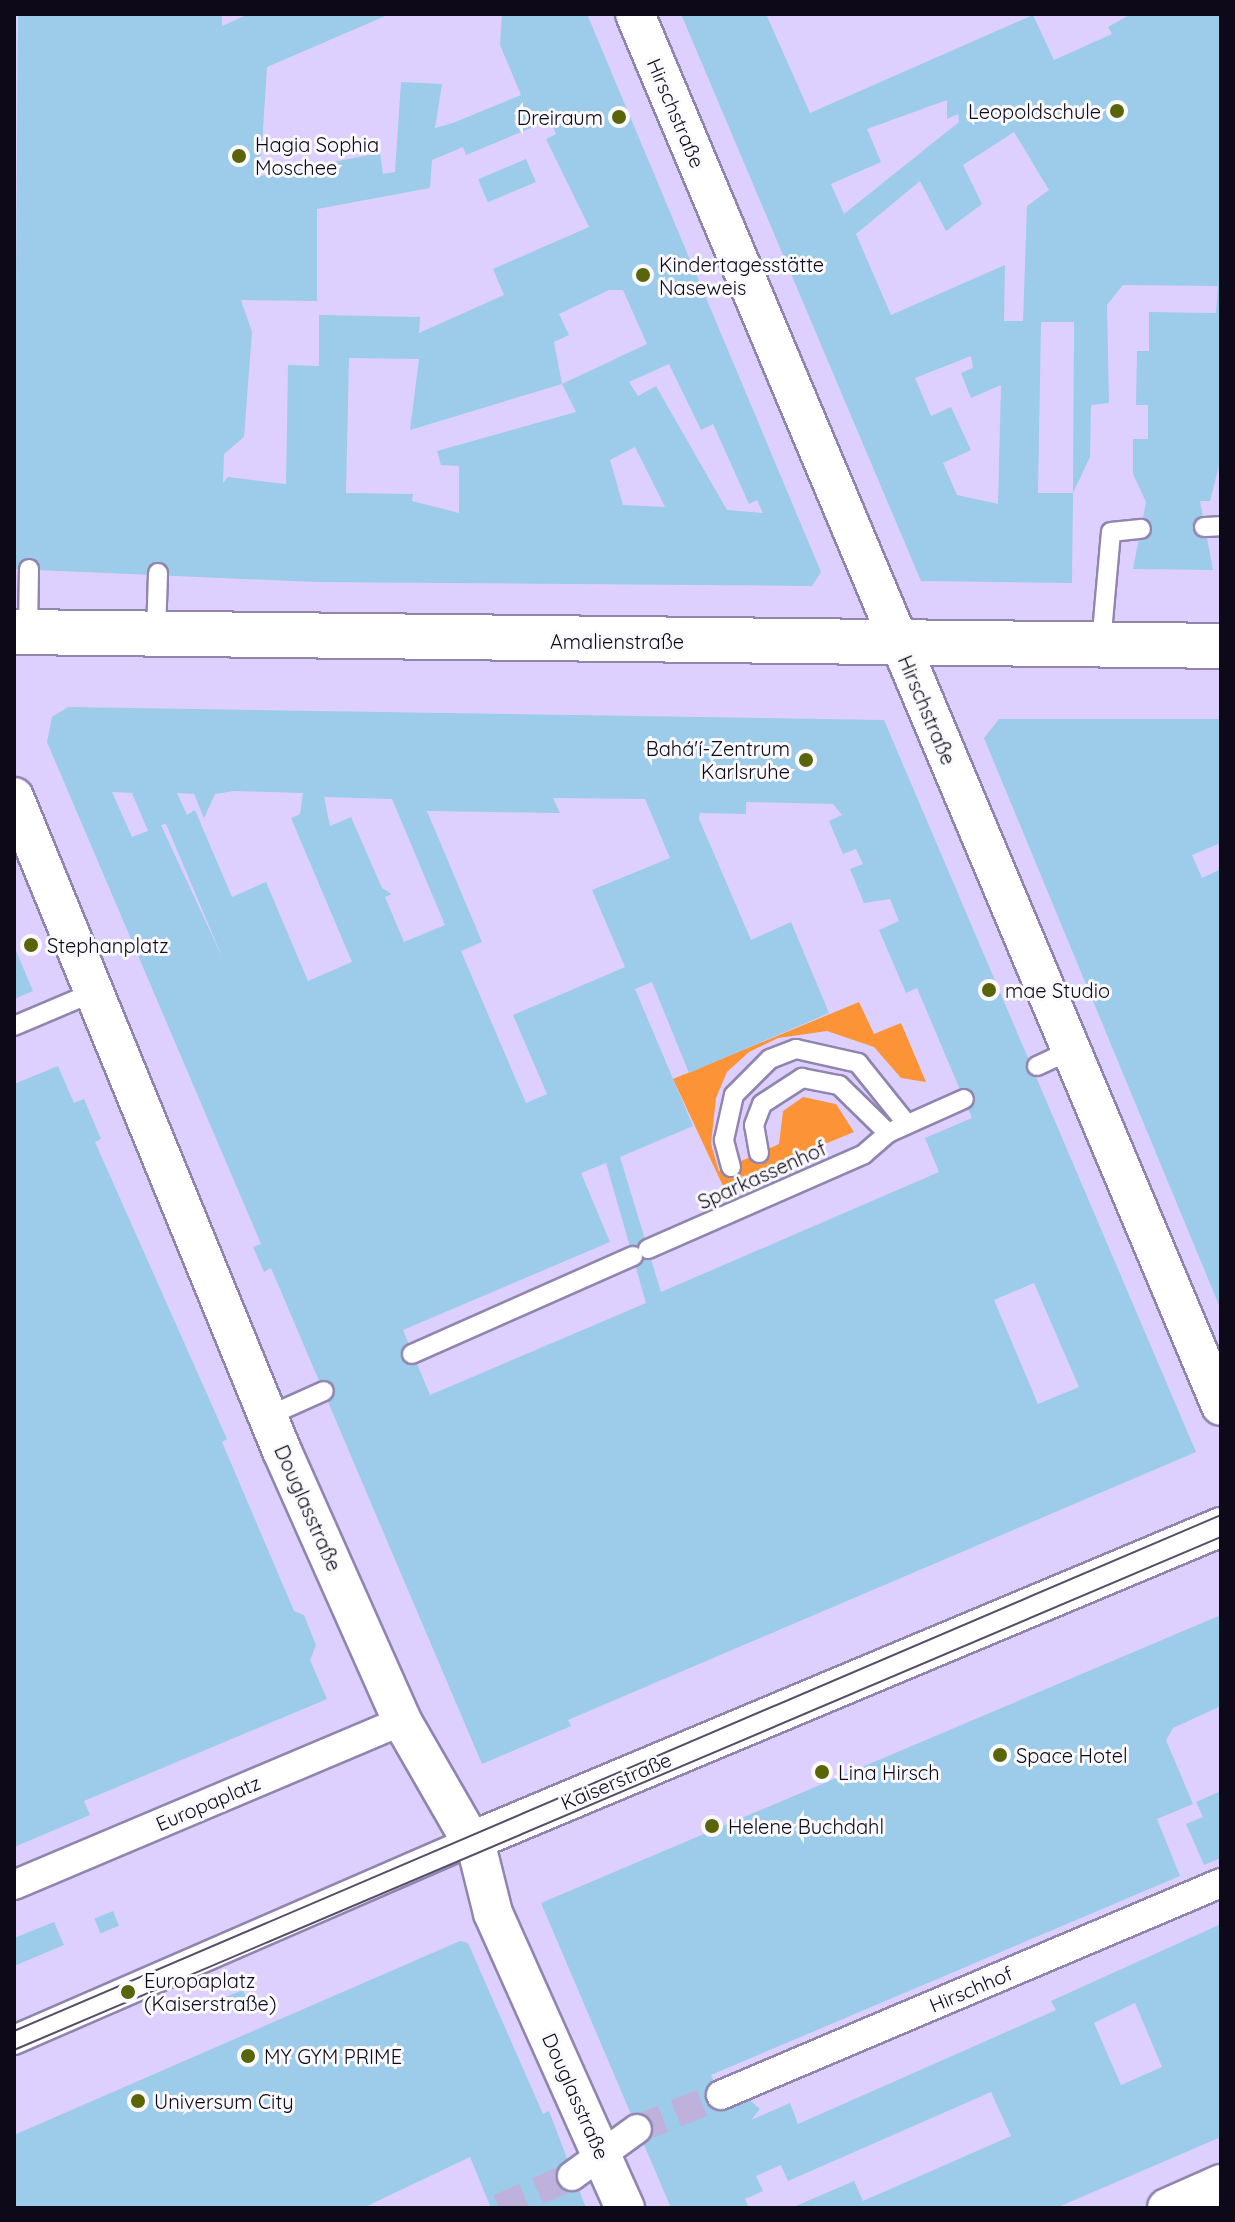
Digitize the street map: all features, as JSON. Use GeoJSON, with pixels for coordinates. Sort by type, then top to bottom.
{"type":"FeatureCollection","features":[{"type":"Feature","properties":{"kind":"main road","name":"Amalienstraße"},"geometry":{"type":"LineString","coordinates":[[21,632],[1221,646]]}},
{"type":"Feature","properties":{"kind":"street","name":"Hirschstraße"},"geometry":{"type":"LineString","coordinates":[[635,14],[1221,1406]]}},
{"type":"Feature","properties":{"kind":"street","name":"Douglasstraße"},"geometry":{"type":"LineString","coordinates":[[16,802],[268,1416],[455,1845],[493,1913],[587,2166],[625,2208]]}},
{"type":"Feature","properties":{"kind":"street","name":"Kaiserstraße"},"geometry":{"type":"LineString","coordinates":[[14,2040],[455,1845],[1221,1527]]}},
{"type":"Feature","properties":{"kind":"street","name":"Europaplatz"},"geometry":{"type":"LineString","coordinates":[[14,1885],[402,1721]]}},
{"type":"Feature","properties":{"kind":"street","name":"Hirschhof"},"geometry":{"type":"LineString","coordinates":[[721,2095],[1221,1883]]}},
{"type":"Feature","properties":{"kind":"street"},"geometry":{"type":"LineString","coordinates":[[587,2166],[637,2129]]}},
{"type":"Feature","properties":{"kind":"street"},"geometry":{"type":"LineString","coordinates":[[1167,2208],[1221,2184]]}},
{"type":"Feature","properties":{"kind":"lane"},"geometry":{"type":"LineString","coordinates":[[1101,644],[1111,532],[1141,529]]}},
{"type":"Feature","properties":{"kind":"lane"},"geometry":{"type":"LineString","coordinates":[[21,632],[29,569]]}},
{"type":"Feature","properties":{"kind":"lane"},"geometry":{"type":"LineString","coordinates":[[156,634],[158,573]]}},
{"type":"Feature","properties":{"kind":"lane"},"geometry":{"type":"LineString","coordinates":[[14,1026],[94,992]]}},
{"type":"Feature","properties":{"kind":"lane","name":"Sparkassenhof"},"geometry":{"type":"LineString","coordinates":[[731,1167],[724,1140],[734,1095],[770,1059],[796,1049],[858,1063],[907,1124]]}},
{"type":"Feature","properties":{"kind":"lane"},"geometry":{"type":"LineString","coordinates":[[1037,1066],[1071,1050]]}},
{"type":"Feature","properties":{"kind":"lane","name":"Sparkassenhof"},"geometry":{"type":"LineString","coordinates":[[759,1153],[754,1125],[762,1104],[802,1078],[839,1085],[888,1133]]}},
{"type":"Feature","properties":{"kind":"lane","name":"Sparkassenhof"},"geometry":{"type":"LineString","coordinates":[[412,1354],[864,1154],[888,1133],[964,1099]]}},
{"type":"Feature","properties":{"kind":"lane"},"geometry":{"type":"LineString","coordinates":[[268,1416],[324,1391]]}},
{"type":"Feature","properties":{"kind":"shaded area"},"geometry":{"type":"Polygon","coordinates":[[[859,1002],[874,1034],[901,1023],[926,1082],[901,1078],[874,1047],[827,1031],[778,1038],[749,1052],[727,1072],[716,1098],[711,1144],[719,1171],[779,1144],[783,1111],[803,1097],[836,1104],[854,1132],[723,1186],[673,1079],[859,1002]]]}},
{"type":"Feature","properties":{"kind":"building"},"geometry":{"type":"Polygon","coordinates":[[[18,14],[222,14],[222,26],[249,14],[390,14],[267,67],[260,176],[380,153],[383,174],[395,172],[401,82],[442,84],[435,128],[453,123],[521,95],[500,45],[502,14],[587,14],[821,572],[812,586],[317,582],[14,569],[18,14]],[[550,120],[466,155],[463,147],[432,160],[430,188],[317,209],[317,301],[241,300],[252,332],[244,437],[224,454],[223,483],[228,477],[286,484],[288,365],[319,366],[319,315],[420,317],[419,333],[504,295],[493,269],[589,227],[546,139],[556,134],[550,120]],[[609,290],[559,314],[569,335],[554,342],[562,384],[647,344],[623,290],[609,290]],[[349,358],[346,493],[413,494],[412,501],[459,513],[459,466],[441,465],[437,451],[576,412],[562,384],[410,430],[419,359],[349,358]],[[669,364],[629,382],[638,396],[656,386],[727,510],[763,513],[757,500],[749,504],[713,424],[701,430],[669,364]],[[635,447],[610,460],[623,505],[665,507],[635,447]]]}},
{"type":"Feature","properties":{"kind":"building"},"geometry":{"type":"Polygon","coordinates":[[[681,14],[766,14],[810,113],[1033,15],[1054,60],[1112,34],[1108,27],[1131,14],[1220,14],[1221,458],[1210,501],[1200,501],[1213,570],[1133,569],[1146,502],[1133,474],[1133,439],[1148,439],[1148,405],[1136,405],[1137,351],[1149,351],[1149,312],[1216,313],[1218,286],[1123,285],[1107,305],[1109,403],[1091,405],[1090,457],[1073,493],[1072,583],[921,581],[681,14]],[[947,100],[867,129],[881,162],[831,184],[844,214],[959,122],[958,114],[947,119],[947,100]],[[1014,132],[963,165],[982,204],[946,231],[920,181],[856,234],[891,315],[1005,265],[1004,321],[1023,321],[1027,206],[1049,190],[1014,132]],[[1041,322],[1038,493],[1073,493],[1074,322],[1041,322]],[[971,356],[915,378],[931,416],[951,407],[971,450],[943,463],[957,495],[998,504],[1001,385],[971,398],[961,373],[973,368],[971,356]]]}},
{"type":"Feature","properties":{"kind":"building"},"geometry":{"type":"Polygon","coordinates":[[[526,159],[536,182],[488,202],[478,179],[526,159]]]}},
{"type":"Feature","properties":{"kind":"building"},"geometry":{"type":"Polygon","coordinates":[[[68,707],[884,720],[1196,1452],[568,1720],[571,1726],[482,1764],[271,1268],[264,1272],[253,1247],[261,1244],[47,742],[52,717],[68,707]],[[234,791],[215,794],[204,818],[194,794],[177,793],[187,815],[195,810],[232,897],[266,882],[308,981],[352,962],[291,818],[300,814],[303,793],[234,791]],[[112,792],[132,837],[148,831],[132,793],[112,792]],[[324,797],[330,826],[351,817],[382,888],[392,894],[385,897],[404,942],[445,925],[392,799],[324,797]],[[553,798],[560,813],[427,811],[482,942],[461,951],[526,1103],[547,1094],[513,1015],[625,967],[592,890],[670,858],[645,799],[553,798]],[[746,802],[746,814],[700,813],[699,819],[751,940],[791,922],[829,1013],[689,1073],[652,982],[635,989],[693,1126],[620,1157],[661,1292],[939,1172],[925,1138],[972,1118],[917,988],[906,993],[879,930],[899,921],[890,899],[864,903],[850,869],[863,864],[856,849],[843,854],[829,821],[842,815],[833,804],[746,802]],[[166,824],[161,825],[223,959],[166,824]],[[606,1163],[581,1173],[610,1242],[403,1330],[430,1395],[646,1303],[606,1163]],[[1034,1283],[994,1300],[1038,1404],[1079,1387],[1034,1283]]]}},
{"type":"Feature","properties":{"kind":"building"},"geometry":{"type":"Polygon","coordinates":[[[999,719],[1221,719],[1221,851],[1218,844],[1192,855],[1202,878],[1221,869],[1221,1310],[984,738],[999,719]]]}},
{"type":"Feature","properties":{"kind":"building"},"geometry":{"type":"Polygon","coordinates":[[[14,946],[33,991],[14,999],[14,946]]]}},
{"type":"Feature","properties":{"kind":"building"},"geometry":{"type":"Polygon","coordinates":[[[58,1066],[74,1103],[84,1099],[101,1139],[95,1142],[227,1439],[222,1442],[294,1611],[304,1615],[316,1645],[310,1660],[327,1699],[84,1801],[90,1815],[14,1847],[14,1084],[58,1066]]]}},
{"type":"Feature","properties":{"kind":"building"},"geometry":{"type":"Polygon","coordinates":[[[1221,1615],[1221,1706],[1173,1728],[1166,1740],[1193,1804],[1157,1819],[1180,1876],[711,2075],[721,2095],[735,2087],[760,2109],[751,2120],[790,2103],[798,2124],[1056,2010],[1051,2001],[1221,1924],[1221,2137],[1056,2208],[791,2208],[854,2181],[863,2201],[1011,2136],[991,2092],[788,2181],[781,2165],[756,2176],[763,2191],[745,2199],[749,2208],[671,2208],[541,1903],[1221,1615]],[[1135,2003],[1094,2023],[1121,2085],[1162,2067],[1135,2003]]]}},
{"type":"Feature","properties":{"kind":"building"},"geometry":{"type":"Polygon","coordinates":[[[1221,1791],[1221,1858],[1204,1865],[1186,1824],[1203,1817],[1196,1802],[1221,1791]]]}},
{"type":"Feature","properties":{"kind":"building"},"geometry":{"type":"Polygon","coordinates":[[[113,1911],[119,1926],[100,1933],[94,1918],[113,1911]]]}},
{"type":"Feature","properties":{"kind":"building"},"geometry":{"type":"Polygon","coordinates":[[[54,1922],[64,1945],[14,1966],[14,1938],[54,1922]]]}},
{"type":"Feature","properties":{"kind":"building"},"geometry":{"type":"Polygon","coordinates":[[[460,1941],[468,1943],[543,2114],[549,2111],[586,2208],[491,2208],[470,2157],[363,2208],[14,2208],[14,2135],[460,1941]]]}},
{"type":"Feature","properties":{"kind":"building"},"geometry":{"type":"Polygon","coordinates":[[[243,1990],[249,2005],[230,2012],[224,1997],[243,1990]]]}},
{"type":"Feature","properties":{"kind":"tunnel"},"geometry":{"type":"LineString","coordinates":[[637,2129],[721,2095]]}},
{"type":"Feature","properties":{"kind":"tunnel"},"geometry":{"type":"LineString","coordinates":[[499,2208],[572,2176]]}},
{"type":"Feature","properties":{"kind":"tram line"},"geometry":{"type":"LineString","coordinates":[[14,2031],[1221,1515]]}},
{"type":"Feature","properties":{"kind":"tram line"},"geometry":{"type":"LineString","coordinates":[[14,2050],[1221,1537]]}},
{"type":"Feature","properties":{"kind":"place","name":"Leopoldschule"},"geometry":{"type":"Point","coordinates":[1117,111]}},
{"type":"Feature","properties":{"kind":"place","name":"Dreiraum"},"geometry":{"type":"Point","coordinates":[619,117]}},
{"type":"Feature","properties":{"kind":"place","name":"Hagia Sophia Moschee"},"geometry":{"type":"Point","coordinates":[239,156]}},
{"type":"Feature","properties":{"kind":"place","name":"Kindertagesstätte Naseweis"},"geometry":{"type":"Point","coordinates":[643,275]}},
{"type":"Feature","properties":{"kind":"place","name":"Bahá'í-Zentrum Karlsruhe"},"geometry":{"type":"Point","coordinates":[806,760]}},
{"type":"Feature","properties":{"kind":"place","name":"Stephanplatz"},"geometry":{"type":"Point","coordinates":[31,945]}},
{"type":"Feature","properties":{"kind":"place","name":"mae Studio"},"geometry":{"type":"Point","coordinates":[989,990]}},
{"type":"Feature","properties":{"kind":"place","name":"Space Hotel"},"geometry":{"type":"Point","coordinates":[1000,1755]}},
{"type":"Feature","properties":{"kind":"place","name":"Lina Hirsch"},"geometry":{"type":"Point","coordinates":[822,1772]}},
{"type":"Feature","properties":{"kind":"place","name":"Helene Buchdahl"},"geometry":{"type":"Point","coordinates":[712,1826]}},
{"type":"Feature","properties":{"kind":"place","name":"Europaplatz (Kaiserstraße)"},"geometry":{"type":"Point","coordinates":[128,1992]}},
{"type":"Feature","properties":{"kind":"place","name":"MY GYM PRIME"},"geometry":{"type":"Point","coordinates":[248,2056]}},
{"type":"Feature","properties":{"kind":"place","name":"Universum City"},"geometry":{"type":"Point","coordinates":[138,2101]}}]}
